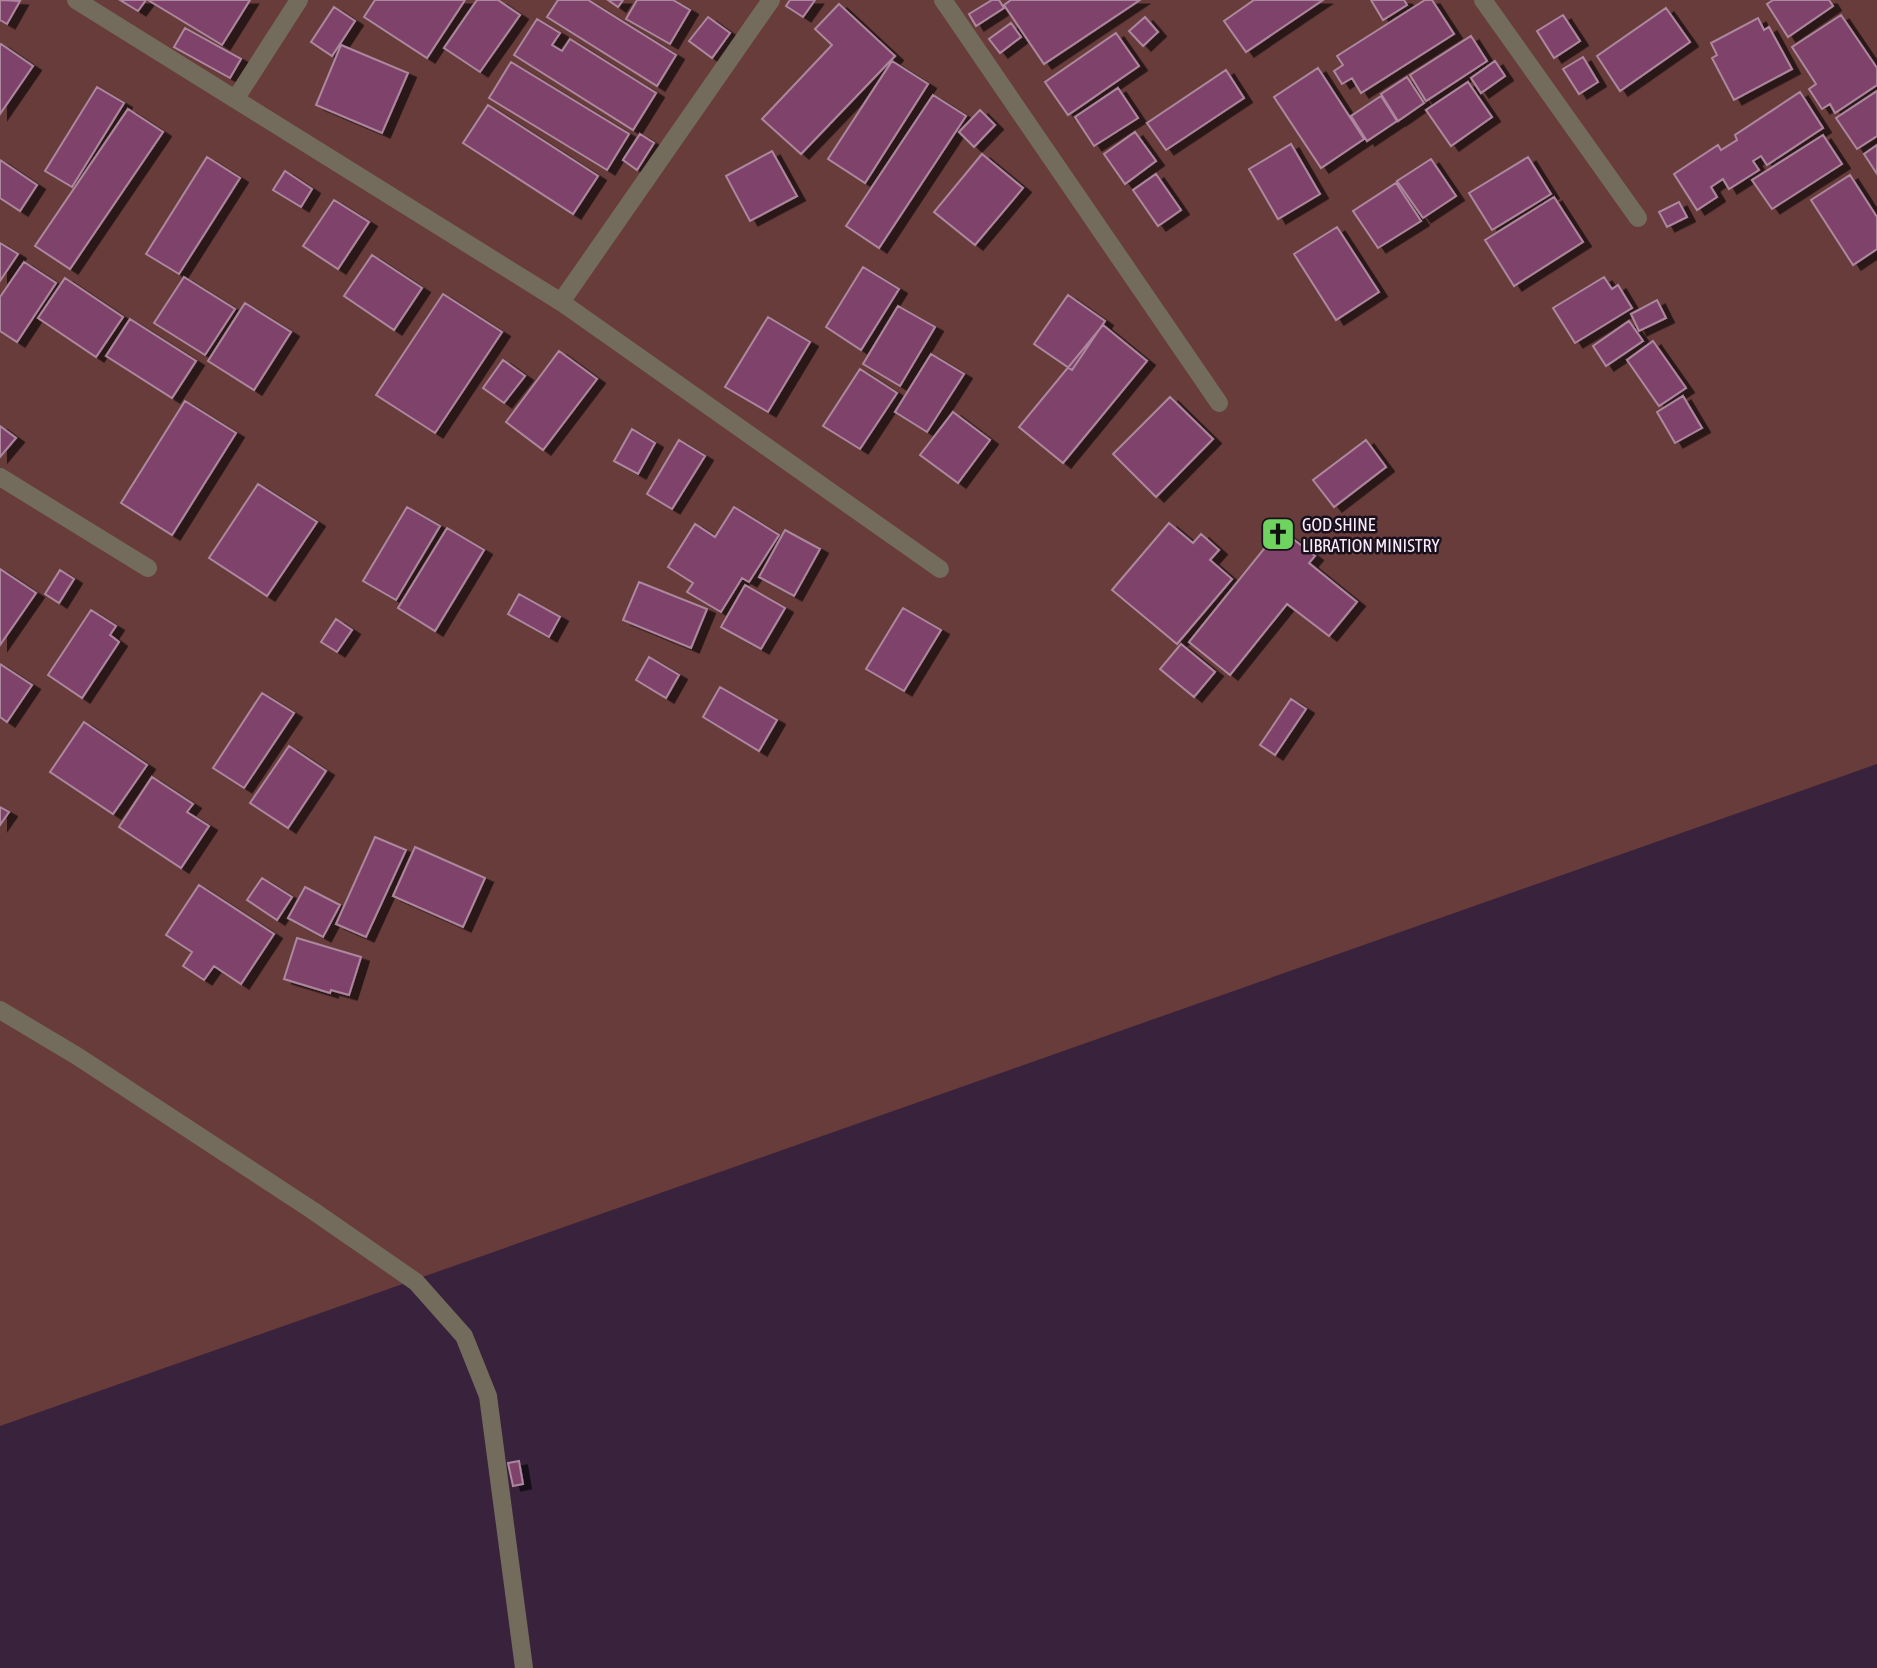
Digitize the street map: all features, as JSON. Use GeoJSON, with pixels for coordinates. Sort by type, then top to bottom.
{"type":"FeatureCollection","features":[{"type":"Feature","properties":{"kind":"street"},"geometry":{"type":"LineString","coordinates":[[76,0],[561,302],[940,569]]}},
{"type":"Feature","properties":{"kind":"street"},"geometry":{"type":"LineString","coordinates":[[236,98],[299,0]]}},
{"type":"Feature","properties":{"kind":"street"},"geometry":{"type":"LineString","coordinates":[[561,302],[771,0]]}},
{"type":"Feature","properties":{"kind":"street"},"geometry":{"type":"LineString","coordinates":[[943,0],[1219,403]]}},
{"type":"Feature","properties":{"kind":"street"},"geometry":{"type":"LineString","coordinates":[[1483,0],[1638,218]]}},
{"type":"Feature","properties":{"kind":"street"},"geometry":{"type":"LineString","coordinates":[[0,477],[148,568]]}},
{"type":"Feature","properties":{"kind":"street"},"geometry":{"type":"LineString","coordinates":[[0,1010],[77,1056],[312,1210],[416,1282],[464,1336],[488,1396],[524,1668]]}},
{"type":"Feature","properties":{"kind":"shaded area"},"geometry":{"type":"Polygon","coordinates":[[[0,0],[1877,0],[1877,764],[0,1426],[0,0]]]}},
{"type":"Feature","properties":{"kind":"building"},"geometry":{"type":"Polygon","coordinates":[[[0,0],[20,1],[7,24],[0,20],[0,0]]]}},
{"type":"Feature","properties":{"kind":"building"},"geometry":{"type":"Polygon","coordinates":[[[120,0],[146,0],[138,11],[120,0]]]}},
{"type":"Feature","properties":{"kind":"building"},"geometry":{"type":"Polygon","coordinates":[[[148,0],[250,0],[222,45],[148,0]]]}},
{"type":"Feature","properties":{"kind":"building"},"geometry":{"type":"Polygon","coordinates":[[[375,0],[465,0],[427,58],[364,17],[375,0]]]}},
{"type":"Feature","properties":{"kind":"building"},"geometry":{"type":"Polygon","coordinates":[[[477,0],[498,0],[520,15],[480,72],[444,48],[477,0]]]}},
{"type":"Feature","properties":{"kind":"building"},"geometry":{"type":"Polygon","coordinates":[[[558,0],[588,0],[676,55],[657,86],[547,17],[558,0]]]}},
{"type":"Feature","properties":{"kind":"building"},"geometry":{"type":"Polygon","coordinates":[[[608,0],[623,0],[618,7],[608,0]]]}},
{"type":"Feature","properties":{"kind":"building"},"geometry":{"type":"Polygon","coordinates":[[[637,0],[673,0],[690,10],[670,44],[626,19],[637,0]]]}},
{"type":"Feature","properties":{"kind":"building"},"geometry":{"type":"Polygon","coordinates":[[[790,0],[815,0],[803,17],[786,6],[790,0]]]}},
{"type":"Feature","properties":{"kind":"building"},"geometry":{"type":"Polygon","coordinates":[[[992,0],[999,0],[1004,8],[976,26],[969,14],[992,0]]]}},
{"type":"Feature","properties":{"kind":"building"},"geometry":{"type":"Polygon","coordinates":[[[1011,0],[1140,0],[1044,64],[1004,5],[1011,0]]]}},
{"type":"Feature","properties":{"kind":"building"},"geometry":{"type":"Polygon","coordinates":[[[1254,0],[1323,0],[1246,52],[1224,21],[1254,0]]]}},
{"type":"Feature","properties":{"kind":"building"},"geometry":{"type":"Polygon","coordinates":[[[1371,0],[1404,0],[1407,5],[1383,20],[1371,0]]]}},
{"type":"Feature","properties":{"kind":"building"},"geometry":{"type":"Polygon","coordinates":[[[1425,0],[1432,0],[1454,34],[1361,93],[1352,78],[1342,84],[1334,71],[1343,65],[1337,56],[1425,0]]]}},
{"type":"Feature","properties":{"kind":"building"},"geometry":{"type":"Polygon","coordinates":[[[1773,0],[1829,0],[1833,6],[1788,37],[1767,4],[1773,0]]]}},
{"type":"Feature","properties":{"kind":"building"},"geometry":{"type":"Polygon","coordinates":[[[839,4],[895,56],[801,154],[762,119],[832,45],[815,29],[839,4]]]}},
{"type":"Feature","properties":{"kind":"building"},"geometry":{"type":"Polygon","coordinates":[[[334,7],[355,21],[332,56],[311,42],[334,7]]]}},
{"type":"Feature","properties":{"kind":"building"},"geometry":{"type":"Polygon","coordinates":[[[1666,8],[1690,42],[1620,91],[1597,56],[1666,8]]]}},
{"type":"Feature","properties":{"kind":"building"},"geometry":{"type":"Polygon","coordinates":[[[1563,15],[1580,41],[1554,58],[1537,31],[1563,15]]]}},
{"type":"Feature","properties":{"kind":"building"},"geometry":{"type":"Polygon","coordinates":[[[1841,15],[1877,68],[1877,85],[1835,113],[1830,104],[1822,109],[1809,89],[1816,84],[1792,47],[1841,15]]]}},
{"type":"Feature","properties":{"kind":"building"},"geometry":{"type":"Polygon","coordinates":[[[708,17],[730,33],[712,58],[689,41],[708,17]]]}},
{"type":"Feature","properties":{"kind":"building"},"geometry":{"type":"Polygon","coordinates":[[[1145,17],[1158,32],[1143,46],[1129,31],[1145,17]]]}},
{"type":"Feature","properties":{"kind":"building"},"geometry":{"type":"Polygon","coordinates":[[[1758,18],[1764,30],[1769,27],[1792,69],[1734,100],[1712,58],[1717,55],[1711,43],[1758,18]]]}},
{"type":"Feature","properties":{"kind":"building"},"geometry":{"type":"Polygon","coordinates":[[[537,19],[560,33],[552,45],[562,51],[570,39],[656,93],[633,130],[514,55],[537,19]]]}},
{"type":"Feature","properties":{"kind":"building"},"geometry":{"type":"Polygon","coordinates":[[[1011,23],[1021,37],[1000,53],[989,39],[1011,23]]]}},
{"type":"Feature","properties":{"kind":"building"},"geometry":{"type":"Polygon","coordinates":[[[185,28],[241,59],[230,78],[174,47],[185,28]]]}},
{"type":"Feature","properties":{"kind":"building"},"geometry":{"type":"Polygon","coordinates":[[[1116,33],[1139,66],[1068,115],[1045,82],[1116,33]]]}},
{"type":"Feature","properties":{"kind":"building"},"geometry":{"type":"Polygon","coordinates":[[[1471,36],[1487,61],[1426,101],[1410,75],[1471,36]]]}},
{"type":"Feature","properties":{"kind":"building"},"geometry":{"type":"Polygon","coordinates":[[[1,44],[33,66],[0,114],[0,46],[1,44]]]}},
{"type":"Feature","properties":{"kind":"building"},"geometry":{"type":"Polygon","coordinates":[[[341,45],[408,73],[382,133],[316,105],[341,45]]]}},
{"type":"Feature","properties":{"kind":"building"},"geometry":{"type":"Polygon","coordinates":[[[1583,57],[1598,82],[1579,94],[1563,69],[1583,57]]]}},
{"type":"Feature","properties":{"kind":"building"},"geometry":{"type":"Polygon","coordinates":[[[892,61],[928,84],[865,183],[828,159],[892,61]]]}},
{"type":"Feature","properties":{"kind":"building"},"geometry":{"type":"Polygon","coordinates":[[[1495,61],[1505,76],[1481,93],[1471,78],[1495,61]]]}},
{"type":"Feature","properties":{"kind":"building"},"geometry":{"type":"Polygon","coordinates":[[[511,62],[629,134],[607,170],[489,98],[511,62]]]}},
{"type":"Feature","properties":{"kind":"building"},"geometry":{"type":"Polygon","coordinates":[[[1318,68],[1364,139],[1321,168],[1274,97],[1318,68]]]}},
{"type":"Feature","properties":{"kind":"building"},"geometry":{"type":"Polygon","coordinates":[[[1226,70],[1244,98],[1166,150],[1147,123],[1226,70]]]}},
{"type":"Feature","properties":{"kind":"building"},"geometry":{"type":"Polygon","coordinates":[[[1407,77],[1424,103],[1398,121],[1381,94],[1407,77]]]}},
{"type":"Feature","properties":{"kind":"building"},"geometry":{"type":"Polygon","coordinates":[[[1468,82],[1492,117],[1451,146],[1426,110],[1468,82]]]}},
{"type":"Feature","properties":{"kind":"building"},"geometry":{"type":"Polygon","coordinates":[[[97,87],[124,103],[72,187],[45,171],[97,87]]]}},
{"type":"Feature","properties":{"kind":"building"},"geometry":{"type":"Polygon","coordinates":[[[1118,88],[1138,118],[1094,146],[1075,117],[1118,88]]]}},
{"type":"Feature","properties":{"kind":"building"},"geometry":{"type":"Polygon","coordinates":[[[1877,91],[1877,136],[1857,149],[1836,118],[1877,91]]]}},
{"type":"Feature","properties":{"kind":"building"},"geometry":{"type":"Polygon","coordinates":[[[1800,92],[1823,128],[1767,165],[1761,156],[1753,161],[1759,170],[1729,189],[1723,179],[1711,187],[1717,197],[1697,210],[1674,174],[1718,145],[1721,150],[1737,140],[1735,135],[1800,92]]]}},
{"type":"Feature","properties":{"kind":"building"},"geometry":{"type":"Polygon","coordinates":[[[933,95],[966,116],[879,248],[846,226],[933,95]]]}},
{"type":"Feature","properties":{"kind":"building"},"geometry":{"type":"Polygon","coordinates":[[[1381,96],[1397,121],[1367,141],[1351,116],[1381,96]]]}},
{"type":"Feature","properties":{"kind":"building"},"geometry":{"type":"Polygon","coordinates":[[[488,105],[598,176],[573,214],[463,143],[488,105]]]}},
{"type":"Feature","properties":{"kind":"building"},"geometry":{"type":"Polygon","coordinates":[[[128,109],[163,132],[70,269],[35,246],[128,109]]]}},
{"type":"Feature","properties":{"kind":"building"},"geometry":{"type":"Polygon","coordinates":[[[980,110],[995,125],[974,147],[959,132],[980,110]]]}},
{"type":"Feature","properties":{"kind":"building"},"geometry":{"type":"Polygon","coordinates":[[[1135,132],[1156,161],[1125,184],[1104,154],[1135,132]]]}},
{"type":"Feature","properties":{"kind":"building"},"geometry":{"type":"Polygon","coordinates":[[[640,134],[654,143],[637,170],[623,160],[640,134]]]}},
{"type":"Feature","properties":{"kind":"building"},"geometry":{"type":"Polygon","coordinates":[[[1823,135],[1842,164],[1772,209],[1752,180],[1823,135]]]}},
{"type":"Feature","properties":{"kind":"building"},"geometry":{"type":"Polygon","coordinates":[[[1291,144],[1320,194],[1278,219],[1249,169],[1291,144]]]}},
{"type":"Feature","properties":{"kind":"building"},"geometry":{"type":"Polygon","coordinates":[[[1877,145],[1877,174],[1864,154],[1877,145]]]}},
{"type":"Feature","properties":{"kind":"building"},"geometry":{"type":"Polygon","coordinates":[[[772,151],[797,196],[750,221],[726,176],[772,151]]]}},
{"type":"Feature","properties":{"kind":"building"},"geometry":{"type":"Polygon","coordinates":[[[982,154],[1023,188],[975,245],[934,212],[982,154]]]}},
{"type":"Feature","properties":{"kind":"building"},"geometry":{"type":"Polygon","coordinates":[[[207,157],[240,178],[179,274],[146,254],[207,157]]]}},
{"type":"Feature","properties":{"kind":"building"},"geometry":{"type":"Polygon","coordinates":[[[1528,157],[1551,194],[1492,230],[1469,193],[1528,157]]]}},
{"type":"Feature","properties":{"kind":"building"},"geometry":{"type":"Polygon","coordinates":[[[1431,159],[1456,196],[1423,218],[1397,181],[1431,159]]]}},
{"type":"Feature","properties":{"kind":"building"},"geometry":{"type":"Polygon","coordinates":[[[0,160],[37,185],[20,211],[0,198],[0,160]]]}},
{"type":"Feature","properties":{"kind":"building"},"geometry":{"type":"Polygon","coordinates":[[[285,171],[312,189],[301,207],[273,190],[285,171]]]}},
{"type":"Feature","properties":{"kind":"building"},"geometry":{"type":"Polygon","coordinates":[[[1156,174],[1181,210],[1158,226],[1133,190],[1156,174]]]}},
{"type":"Feature","properties":{"kind":"building"},"geometry":{"type":"Polygon","coordinates":[[[1850,175],[1877,217],[1877,249],[1853,265],[1811,200],[1850,175]]]}},
{"type":"Feature","properties":{"kind":"building"},"geometry":{"type":"Polygon","coordinates":[[[1396,183],[1421,221],[1378,248],[1353,211],[1396,183]]]}},
{"type":"Feature","properties":{"kind":"building"},"geometry":{"type":"Polygon","coordinates":[[[1554,197],[1583,242],[1514,286],[1485,240],[1554,197]]]}},
{"type":"Feature","properties":{"kind":"building"},"geometry":{"type":"Polygon","coordinates":[[[334,200],[369,222],[338,269],[303,246],[334,200]]]}},
{"type":"Feature","properties":{"kind":"building"},"geometry":{"type":"Polygon","coordinates":[[[1679,202],[1687,217],[1667,227],[1659,212],[1679,202]]]}},
{"type":"Feature","properties":{"kind":"building"},"geometry":{"type":"Polygon","coordinates":[[[1337,227],[1379,292],[1336,320],[1294,254],[1337,227]]]}},
{"type":"Feature","properties":{"kind":"building"},"geometry":{"type":"Polygon","coordinates":[[[0,243],[18,254],[0,281],[0,243]]]}},
{"type":"Feature","properties":{"kind":"building"},"geometry":{"type":"Polygon","coordinates":[[[372,255],[422,288],[394,330],[344,296],[372,255]]]}},
{"type":"Feature","properties":{"kind":"building"},"geometry":{"type":"Polygon","coordinates":[[[24,262],[56,283],[17,342],[0,331],[0,297],[24,262]]]}},
{"type":"Feature","properties":{"kind":"building"},"geometry":{"type":"Polygon","coordinates":[[[863,267],[899,289],[861,350],[826,327],[863,267]]]}},
{"type":"Feature","properties":{"kind":"building"},"geometry":{"type":"Polygon","coordinates":[[[184,277],[235,309],[205,355],[154,323],[184,277]]]}},
{"type":"Feature","properties":{"kind":"building"},"geometry":{"type":"Polygon","coordinates":[[[1604,277],[1612,289],[1618,285],[1632,308],[1575,343],[1553,308],[1604,277]]]}},
{"type":"Feature","properties":{"kind":"building"},"geometry":{"type":"Polygon","coordinates":[[[65,278],[123,317],[96,357],[38,318],[65,278]]]}},
{"type":"Feature","properties":{"kind":"building"},"geometry":{"type":"Polygon","coordinates":[[[443,294],[502,332],[435,433],[376,395],[443,294]]]}},
{"type":"Feature","properties":{"kind":"building"},"geometry":{"type":"Polygon","coordinates":[[[1068,295],[1105,321],[1072,370],[1034,344],[1068,295]]]}},
{"type":"Feature","properties":{"kind":"building"},"geometry":{"type":"Polygon","coordinates":[[[1657,300],[1666,318],[1639,331],[1631,314],[1657,300]]]}},
{"type":"Feature","properties":{"kind":"building"},"geometry":{"type":"Polygon","coordinates":[[[245,303],[291,332],[254,390],[208,361],[245,303]]]}},
{"type":"Feature","properties":{"kind":"building"},"geometry":{"type":"Polygon","coordinates":[[[898,306],[935,327],[900,386],[863,364],[898,306]]]}},
{"type":"Feature","properties":{"kind":"building"},"geometry":{"type":"Polygon","coordinates":[[[768,317],[810,342],[768,412],[725,387],[768,317]]]}},
{"type":"Feature","properties":{"kind":"building"},"geometry":{"type":"Polygon","coordinates":[[[130,319],[196,361],[172,398],[106,356],[130,319]]]}},
{"type":"Feature","properties":{"kind":"building"},"geometry":{"type":"Polygon","coordinates":[[[1629,321],[1643,341],[1606,366],[1593,346],[1629,321]]]}},
{"type":"Feature","properties":{"kind":"building"},"geometry":{"type":"Polygon","coordinates":[[[1103,325],[1147,361],[1063,463],[1019,427],[1103,325]]]}},
{"type":"Feature","properties":{"kind":"building"},"geometry":{"type":"Polygon","coordinates":[[[1653,341],[1686,388],[1659,406],[1627,360],[1653,341]]]}},
{"type":"Feature","properties":{"kind":"building"},"geometry":{"type":"Polygon","coordinates":[[[559,351],[597,379],[543,450],[506,422],[559,351]]]}},
{"type":"Feature","properties":{"kind":"building"},"geometry":{"type":"Polygon","coordinates":[[[931,354],[964,374],[927,432],[895,412],[931,354]]]}},
{"type":"Feature","properties":{"kind":"building"},"geometry":{"type":"Polygon","coordinates":[[[503,360],[525,376],[504,403],[483,388],[503,360]]]}},
{"type":"Feature","properties":{"kind":"building"},"geometry":{"type":"Polygon","coordinates":[[[860,369],[897,393],[860,449],[823,426],[860,369]]]}},
{"type":"Feature","properties":{"kind":"building"},"geometry":{"type":"Polygon","coordinates":[[[1683,396],[1702,428],[1675,443],[1657,412],[1683,396]]]}},
{"type":"Feature","properties":{"kind":"building"},"geometry":{"type":"Polygon","coordinates":[[[1170,397],[1213,439],[1156,497],[1113,454],[1170,397]]]}},
{"type":"Feature","properties":{"kind":"building"},"geometry":{"type":"Polygon","coordinates":[[[185,401],[236,433],[172,535],[121,503],[185,401]]]}},
{"type":"Feature","properties":{"kind":"building"},"geometry":{"type":"Polygon","coordinates":[[[953,412],[990,440],[958,483],[920,455],[953,412]]]}},
{"type":"Feature","properties":{"kind":"building"},"geometry":{"type":"Polygon","coordinates":[[[0,426],[16,438],[0,457],[0,426]]]}},
{"type":"Feature","properties":{"kind":"building"},"geometry":{"type":"Polygon","coordinates":[[[632,429],[655,443],[638,474],[614,461],[632,429]]]}},
{"type":"Feature","properties":{"kind":"building"},"geometry":{"type":"Polygon","coordinates":[[[679,440],[705,456],[672,509],[647,494],[679,440]]]}},
{"type":"Feature","properties":{"kind":"building"},"geometry":{"type":"Polygon","coordinates":[[[1366,440],[1386,467],[1334,507],[1313,480],[1366,440]]]}},
{"type":"Feature","properties":{"kind":"building"},"geometry":{"type":"Polygon","coordinates":[[[258,484],[317,522],[267,596],[209,558],[258,484]]]}},
{"type":"Feature","properties":{"kind":"building"},"geometry":{"type":"Polygon","coordinates":[[[407,507],[440,526],[396,600],[363,581],[407,507]]]}},
{"type":"Feature","properties":{"kind":"building"},"geometry":{"type":"Polygon","coordinates":[[[734,507],[779,535],[749,582],[742,578],[721,612],[687,592],[693,583],[668,567],[695,524],[715,537],[734,507]]]}},
{"type":"Feature","properties":{"kind":"building"},"geometry":{"type":"Polygon","coordinates":[[[1169,523],[1193,543],[1201,534],[1219,550],[1210,560],[1232,579],[1177,644],[1112,590],[1169,523]]]}},
{"type":"Feature","properties":{"kind":"building"},"geometry":{"type":"Polygon","coordinates":[[[447,528],[484,550],[435,631],[398,608],[447,528]]]}},
{"type":"Feature","properties":{"kind":"building"},"geometry":{"type":"Polygon","coordinates":[[[1280,529],[1315,556],[1309,563],[1357,602],[1329,636],[1287,604],[1230,675],[1189,642],[1280,529]]]}},
{"type":"Feature","properties":{"kind":"building"},"geometry":{"type":"Polygon","coordinates":[[[785,530],[820,549],[794,596],[759,577],[785,530]]]}},
{"type":"Feature","properties":{"kind":"building"},"geometry":{"type":"Polygon","coordinates":[[[0,569],[36,593],[0,645],[0,569]]]}},
{"type":"Feature","properties":{"kind":"building"},"geometry":{"type":"Polygon","coordinates":[[[60,570],[74,579],[59,603],[45,594],[60,570]]]}},
{"type":"Feature","properties":{"kind":"building"},"geometry":{"type":"Polygon","coordinates":[[[639,582],[707,609],[691,648],[623,620],[639,582]]]}},
{"type":"Feature","properties":{"kind":"building"},"geometry":{"type":"Polygon","coordinates":[[[745,585],[785,608],[761,649],[721,627],[745,585]]]}},
{"type":"Feature","properties":{"kind":"building"},"geometry":{"type":"Polygon","coordinates":[[[519,594],[560,617],[549,637],[508,614],[519,594]]]}},
{"type":"Feature","properties":{"kind":"building"},"geometry":{"type":"Polygon","coordinates":[[[903,608],[941,630],[904,691],[866,669],[903,608]]]}},
{"type":"Feature","properties":{"kind":"building"},"geometry":{"type":"Polygon","coordinates":[[[91,610],[116,626],[110,635],[119,642],[82,698],[48,675],[91,610]]]}},
{"type":"Feature","properties":{"kind":"building"},"geometry":{"type":"Polygon","coordinates":[[[336,619],[352,630],[337,652],[321,642],[336,619]]]}},
{"type":"Feature","properties":{"kind":"building"},"geometry":{"type":"Polygon","coordinates":[[[1181,644],[1215,672],[1194,697],[1160,669],[1181,644]]]}},
{"type":"Feature","properties":{"kind":"building"},"geometry":{"type":"Polygon","coordinates":[[[649,657],[679,675],[666,698],[636,680],[649,657]]]}},
{"type":"Feature","properties":{"kind":"building"},"geometry":{"type":"Polygon","coordinates":[[[0,664],[32,685],[7,722],[0,717],[0,664]]]}},
{"type":"Feature","properties":{"kind":"building"},"geometry":{"type":"Polygon","coordinates":[[[720,687],[777,720],[759,751],[703,717],[720,687]]]}},
{"type":"Feature","properties":{"kind":"building"},"geometry":{"type":"Polygon","coordinates":[[[262,693],[294,713],[244,788],[213,768],[262,693]]]}},
{"type":"Feature","properties":{"kind":"building"},"geometry":{"type":"Polygon","coordinates":[[[1291,699],[1306,709],[1275,755],[1260,745],[1291,699]]]}},
{"type":"Feature","properties":{"kind":"building"},"geometry":{"type":"Polygon","coordinates":[[[84,722],[147,765],[113,814],[50,772],[84,722]]]}},
{"type":"Feature","properties":{"kind":"building"},"geometry":{"type":"Polygon","coordinates":[[[289,746],[326,771],[288,828],[250,803],[289,746]]]}},
{"type":"Feature","properties":{"kind":"building"},"geometry":{"type":"Polygon","coordinates":[[[152,777],[193,804],[187,812],[209,826],[181,868],[119,827],[152,777]]]}},
{"type":"Feature","properties":{"kind":"building"},"geometry":{"type":"Polygon","coordinates":[[[0,807],[9,812],[0,825],[0,807]]]}},
{"type":"Feature","properties":{"kind":"building"},"geometry":{"type":"Polygon","coordinates":[[[375,837],[406,850],[366,937],[336,924],[375,837]]]}},
{"type":"Feature","properties":{"kind":"building"},"geometry":{"type":"Polygon","coordinates":[[[415,847],[485,878],[463,927],[393,896],[415,847]]]}},
{"type":"Feature","properties":{"kind":"building"},"geometry":{"type":"Polygon","coordinates":[[[262,878],[292,897],[277,920],[247,900],[262,878]]]}},
{"type":"Feature","properties":{"kind":"building"},"geometry":{"type":"Polygon","coordinates":[[[199,885],[274,934],[241,984],[214,966],[204,980],[183,966],[192,952],[166,935],[199,885]]]}},
{"type":"Feature","properties":{"kind":"building"},"geometry":{"type":"Polygon","coordinates":[[[305,887],[340,905],[323,937],[288,918],[305,887]]]}},
{"type":"Feature","properties":{"kind":"building"},"geometry":{"type":"Polygon","coordinates":[[[297,938],[361,957],[349,995],[331,990],[330,993],[284,979],[297,938]]]}},
{"type":"Feature","properties":{"kind":"building"},"geometry":{"type":"Polygon","coordinates":[[[519,1461],[523,1484],[513,1486],[508,1463],[519,1461]]]}},
{"type":"Feature","properties":{"kind":"place","name":"GOD SHINE LIBRATION MINISTRY"},"geometry":{"type":"Point","coordinates":[1278,534]}}]}
